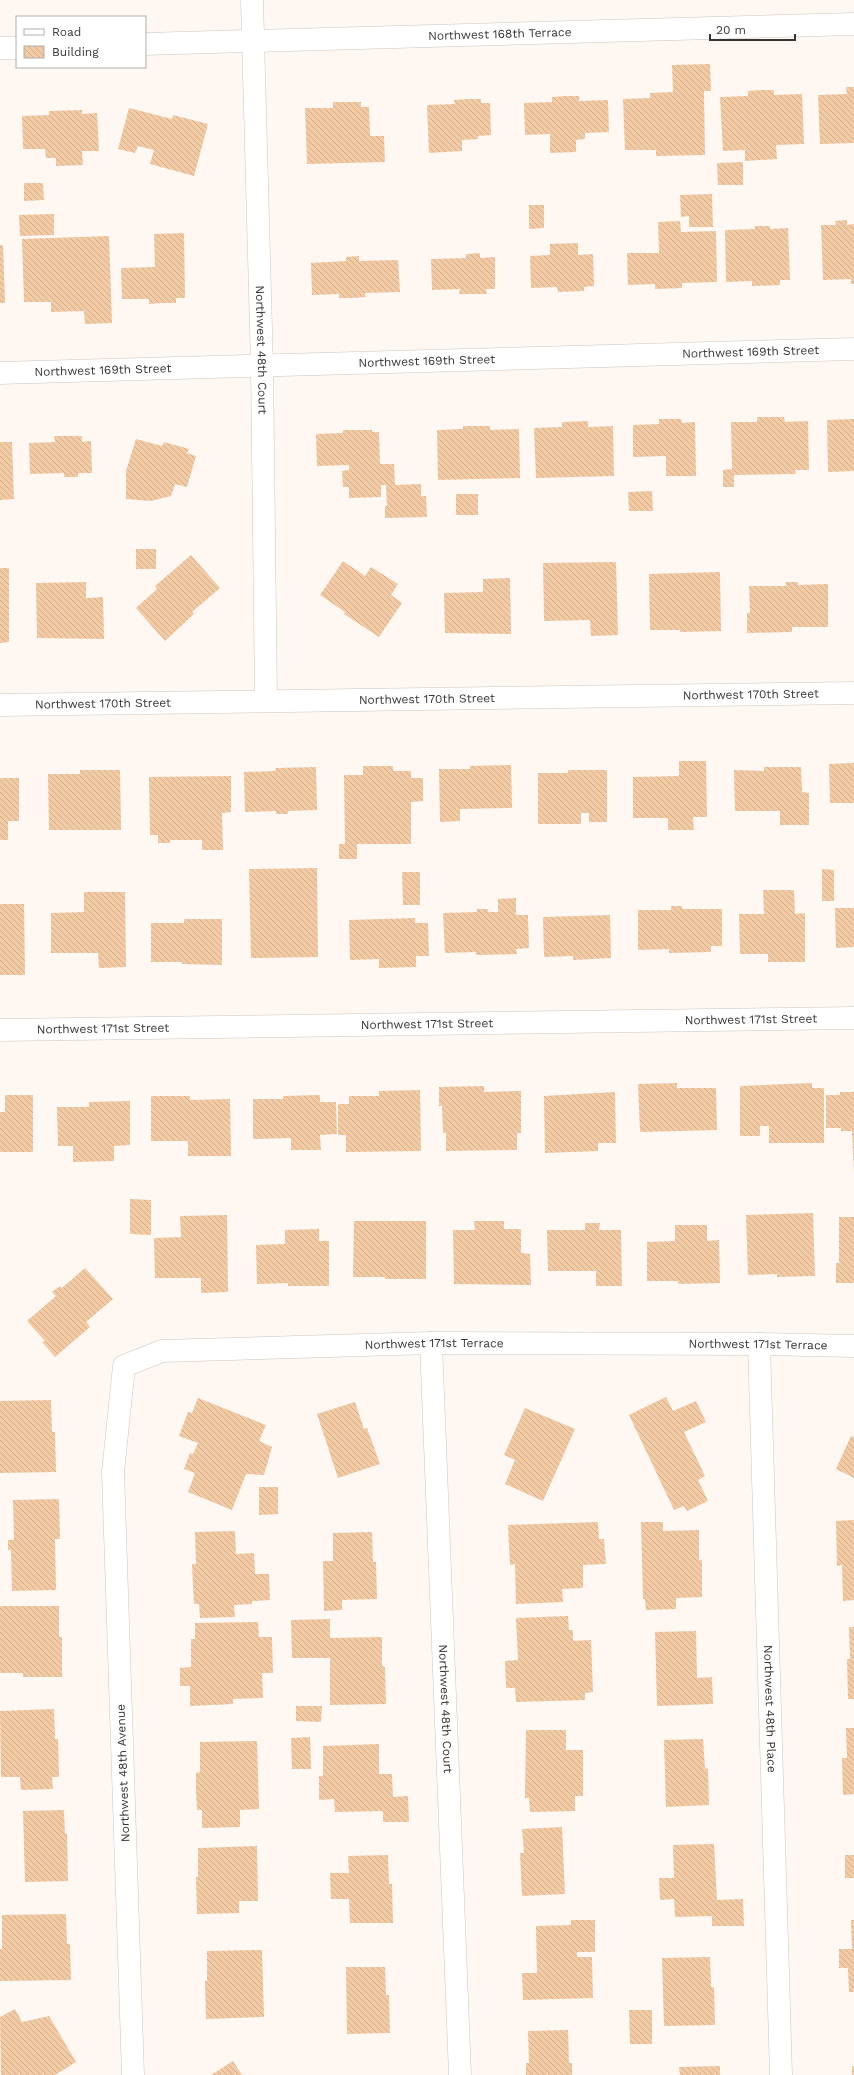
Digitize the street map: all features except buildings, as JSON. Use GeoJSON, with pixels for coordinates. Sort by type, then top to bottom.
{"type":"FeatureCollection","features":[{"type":"Feature","properties":{"kind":"street","name":"Northwest 48th Court"},"geometry":{"type":"LineString","coordinates":[[252,0],[262,366],[266,700]]}},
{"type":"Feature","properties":{"kind":"street","name":"Northwest 168th Terrace"},"geometry":{"type":"LineString","coordinates":[[146,44],[854,24]]}},
{"type":"Feature","properties":{"kind":"street"},"geometry":{"type":"LineString","coordinates":[[0,48],[16,48]]}},
{"type":"Feature","properties":{"kind":"street","name":"Northwest 169th Street"},"geometry":{"type":"LineString","coordinates":[[0,373],[854,348]]}},
{"type":"Feature","properties":{"kind":"street","name":"Northwest 170th Street"},"geometry":{"type":"LineString","coordinates":[[0,705],[266,700],[854,693]]}},
{"type":"Feature","properties":{"kind":"street","name":"Northwest 171st Street"},"geometry":{"type":"LineString","coordinates":[[0,1030],[854,1018]]}},
{"type":"Feature","properties":{"kind":"street","name":"Northwest 48th Court"},"geometry":{"type":"LineString","coordinates":[[431,1343],[460,2075]]}},
{"type":"Feature","properties":{"kind":"street","name":"Northwest 171st Terrace"},"geometry":{"type":"LineString","coordinates":[[113,1472],[124,1366],[162,1351],[431,1343],[759,1344],[854,1346]]}},
{"type":"Feature","properties":{"kind":"street","name":"Northwest 48th Place"},"geometry":{"type":"LineString","coordinates":[[759,1344],[781,2075]]}},
{"type":"Feature","properties":{"kind":"street","name":"Northwest 48th Avenue"},"geometry":{"type":"LineString","coordinates":[[113,1472],[133,2075]]}}]}
